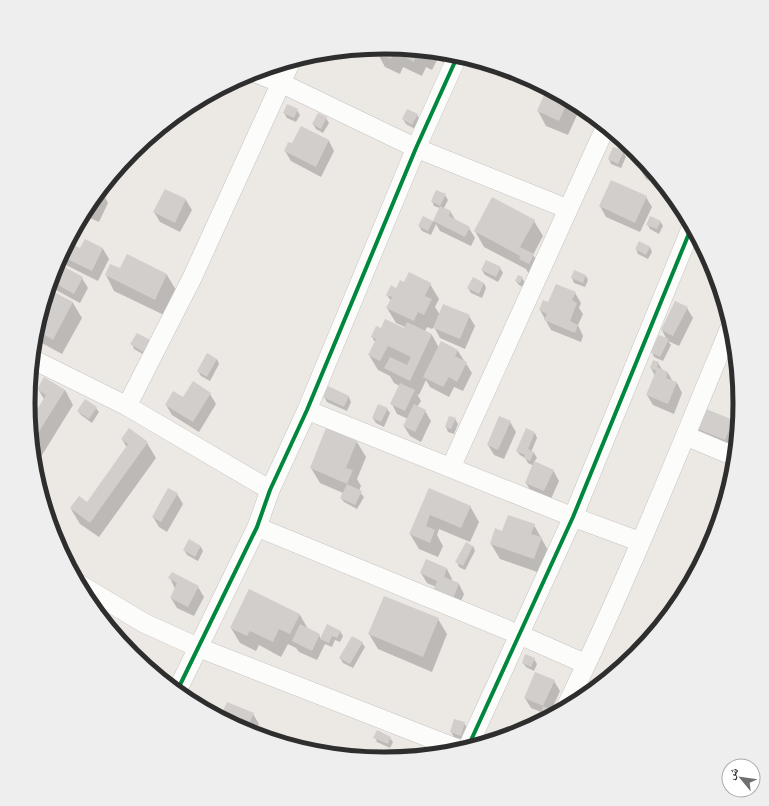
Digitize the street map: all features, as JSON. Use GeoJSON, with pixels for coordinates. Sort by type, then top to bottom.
{"type":"FeatureCollection","features":[{"type":"Feature","properties":{"kind":"street"},"geometry":{"type":"LineString","coordinates":[[179,686],[257,527],[270,490],[307,410],[416,148],[455,60]]}},
{"type":"Feature","properties":{"kind":"street"},"geometry":{"type":"LineString","coordinates":[[127,406],[192,278],[288,67]]}},
{"type":"Feature","properties":{"kind":"street"},"geometry":{"type":"LineString","coordinates":[[262,76],[281,83],[416,148],[568,209]]}},
{"type":"Feature","properties":{"kind":"street"},"geometry":{"type":"LineString","coordinates":[[451,467],[604,131]]}},
{"type":"Feature","properties":{"kind":"street"},"geometry":{"type":"LineString","coordinates":[[470,742],[573,517],[689,232]]}},
{"type":"Feature","properties":{"kind":"street"},"geometry":{"type":"LineString","coordinates":[[569,700],[641,542],[727,336]]}},
{"type":"Feature","properties":{"kind":"street"},"geometry":{"type":"LineString","coordinates":[[38,361],[127,406],[270,490]]}},
{"type":"Feature","properties":{"kind":"street"},"geometry":{"type":"LineString","coordinates":[[307,410],[573,517],[641,542]]}},
{"type":"Feature","properties":{"kind":"street"},"geometry":{"type":"LineString","coordinates":[[686,436],[730,454]]}},
{"type":"Feature","properties":{"kind":"street"},"geometry":{"type":"LineString","coordinates":[[257,527],[520,635],[586,664]]}},
{"type":"Feature","properties":{"kind":"street"},"geometry":{"type":"LineString","coordinates":[[98,602],[198,646],[452,746]]}},
{"type":"Feature","properties":{"kind":"building"},"geometry":{"type":"Polygon","coordinates":[[[380,54],[393,54],[391,59],[380,54]]]}},
{"type":"Feature","properties":{"kind":"building"},"geometry":{"type":"Polygon","coordinates":[[[398,54],[416,55],[414,62],[398,54]]]}},
{"type":"Feature","properties":{"kind":"building"},"geometry":{"type":"Polygon","coordinates":[[[545,93],[566,104],[559,121],[537,111],[545,93]]]}},
{"type":"Feature","properties":{"kind":"building"},"geometry":{"type":"Polygon","coordinates":[[[287,104],[298,109],[294,118],[283,113],[287,104]]]}},
{"type":"Feature","properties":{"kind":"building"},"geometry":{"type":"Polygon","coordinates":[[[407,109],[418,114],[412,125],[402,119],[407,109]]]}},
{"type":"Feature","properties":{"kind":"building"},"geometry":{"type":"Polygon","coordinates":[[[318,113],[327,117],[321,129],[312,124],[318,113]]]}},
{"type":"Feature","properties":{"kind":"building"},"geometry":{"type":"Polygon","coordinates":[[[301,126],[329,140],[316,167],[284,151],[288,142],[292,143],[301,126]]]}},
{"type":"Feature","properties":{"kind":"building"},"geometry":{"type":"Polygon","coordinates":[[[613,147],[624,151],[618,164],[608,159],[613,147]]]}},
{"type":"Feature","properties":{"kind":"building"},"geometry":{"type":"Polygon","coordinates":[[[641,166],[646,172],[639,169],[641,166]]]}},
{"type":"Feature","properties":{"kind":"building"},"geometry":{"type":"Polygon","coordinates":[[[611,180],[647,196],[635,223],[599,206],[611,180]]]}},
{"type":"Feature","properties":{"kind":"building"},"geometry":{"type":"Polygon","coordinates":[[[165,189],[186,199],[175,223],[153,212],[165,189]]]}},
{"type":"Feature","properties":{"kind":"building"},"geometry":{"type":"Polygon","coordinates":[[[436,190],[446,194],[440,206],[431,201],[436,190]]]}},
{"type":"Feature","properties":{"kind":"building"},"geometry":{"type":"Polygon","coordinates":[[[492,197],[535,220],[520,247],[534,254],[529,264],[519,259],[520,256],[474,231],[492,197]]]}},
{"type":"Feature","properties":{"kind":"building"},"geometry":{"type":"Polygon","coordinates":[[[99,202],[94,213],[92,212],[99,202]]]}},
{"type":"Feature","properties":{"kind":"building"},"geometry":{"type":"Polygon","coordinates":[[[440,206],[451,211],[449,216],[470,227],[465,237],[433,221],[440,206]]]}},
{"type":"Feature","properties":{"kind":"building"},"geometry":{"type":"Polygon","coordinates":[[[423,216],[433,221],[428,231],[418,226],[423,216]]]}},
{"type":"Feature","properties":{"kind":"building"},"geometry":{"type":"Polygon","coordinates":[[[650,216],[661,221],[657,229],[646,225],[650,216]]]}},
{"type":"Feature","properties":{"kind":"building"},"geometry":{"type":"Polygon","coordinates":[[[85,239],[103,248],[92,271],[66,259],[73,244],[80,248],[85,239]]]}},
{"type":"Feature","properties":{"kind":"building"},"geometry":{"type":"Polygon","coordinates":[[[639,241],[650,247],[646,255],[635,249],[639,241]]]}},
{"type":"Feature","properties":{"kind":"building"},"geometry":{"type":"Polygon","coordinates":[[[127,254],[167,274],[155,300],[105,275],[110,264],[120,268],[127,254]]]}},
{"type":"Feature","properties":{"kind":"building"},"geometry":{"type":"Polygon","coordinates":[[[486,260],[501,267],[496,277],[481,270],[486,260]]]}},
{"type":"Feature","properties":{"kind":"building"},"geometry":{"type":"Polygon","coordinates":[[[63,266],[83,277],[74,294],[57,284],[63,266]]]}},
{"type":"Feature","properties":{"kind":"building"},"geometry":{"type":"Polygon","coordinates":[[[574,270],[586,275],[583,283],[571,278],[574,270]]]}},
{"type":"Feature","properties":{"kind":"building"},"geometry":{"type":"Polygon","coordinates":[[[409,272],[431,283],[425,296],[432,299],[424,315],[418,312],[414,321],[386,308],[392,297],[386,295],[391,285],[396,288],[400,280],[404,282],[409,272]]]}},
{"type":"Feature","properties":{"kind":"building"},"geometry":{"type":"Polygon","coordinates":[[[518,275],[523,277],[520,283],[515,281],[518,275]]]}},
{"type":"Feature","properties":{"kind":"building"},"geometry":{"type":"Polygon","coordinates":[[[473,277],[484,283],[479,294],[467,288],[473,277]]]}},
{"type":"Feature","properties":{"kind":"building"},"geometry":{"type":"Polygon","coordinates":[[[556,284],[576,292],[572,300],[577,303],[570,321],[578,325],[575,333],[544,320],[547,314],[539,310],[543,300],[548,302],[556,284]]]}},
{"type":"Feature","properties":{"kind":"building"},"geometry":{"type":"Polygon","coordinates":[[[54,292],[73,302],[53,340],[42,334],[54,292]]]}},
{"type":"Feature","properties":{"kind":"building"},"geometry":{"type":"Polygon","coordinates":[[[675,301],[688,307],[673,336],[661,330],[675,301]]]}},
{"type":"Feature","properties":{"kind":"building"},"geometry":{"type":"Polygon","coordinates":[[[443,304],[470,315],[460,339],[433,328],[443,304]]]}},
{"type":"Feature","properties":{"kind":"building"},"geometry":{"type":"Polygon","coordinates":[[[385,319],[404,328],[407,322],[432,334],[410,381],[384,368],[390,357],[407,365],[411,357],[388,346],[380,361],[368,355],[376,339],[371,337],[376,326],[381,328],[385,319]]]}},
{"type":"Feature","properties":{"kind":"building"},"geometry":{"type":"Polygon","coordinates":[[[137,333],[150,340],[143,352],[130,344],[137,333]]]}},
{"type":"Feature","properties":{"kind":"building"},"geometry":{"type":"Polygon","coordinates":[[[659,335],[669,339],[660,357],[650,352],[659,335]]]}},
{"type":"Feature","properties":{"kind":"building"},"geometry":{"type":"Polygon","coordinates":[[[441,341],[458,350],[455,356],[467,362],[457,382],[449,377],[443,387],[423,377],[441,341]]]}},
{"type":"Feature","properties":{"kind":"building"},"geometry":{"type":"Polygon","coordinates":[[[207,353],[217,359],[207,377],[197,371],[207,353]]]}},
{"type":"Feature","properties":{"kind":"building"},"geometry":{"type":"Polygon","coordinates":[[[653,360],[659,362],[657,367],[668,372],[666,378],[677,382],[668,404],[646,395],[656,371],[650,368],[653,360]]]}},
{"type":"Feature","properties":{"kind":"building"},"geometry":{"type":"Polygon","coordinates":[[[44,377],[65,390],[37,435],[35,412],[46,395],[37,389],[44,377]]]}},
{"type":"Feature","properties":{"kind":"building"},"geometry":{"type":"Polygon","coordinates":[[[193,381],[211,393],[193,422],[165,405],[173,391],[183,397],[193,381]]]}},
{"type":"Feature","properties":{"kind":"building"},"geometry":{"type":"Polygon","coordinates":[[[400,383],[415,390],[405,411],[390,404],[400,383]]]}},
{"type":"Feature","properties":{"kind":"building"},"geometry":{"type":"Polygon","coordinates":[[[328,386],[349,396],[344,407],[323,397],[328,386]]]}},
{"type":"Feature","properties":{"kind":"building"},"geometry":{"type":"Polygon","coordinates":[[[85,399],[97,407],[89,419],[77,411],[85,399]]]}},
{"type":"Feature","properties":{"kind":"building"},"geometry":{"type":"Polygon","coordinates":[[[378,404],[388,408],[381,422],[372,418],[378,404]]]}},
{"type":"Feature","properties":{"kind":"building"},"geometry":{"type":"Polygon","coordinates":[[[414,404],[426,410],[415,432],[403,426],[414,404]]]}},
{"type":"Feature","properties":{"kind":"building"},"geometry":{"type":"Polygon","coordinates":[[[704,408],[733,420],[725,440],[695,428],[704,408]]]}},
{"type":"Feature","properties":{"kind":"building"},"geometry":{"type":"Polygon","coordinates":[[[449,416],[456,418],[451,429],[445,427],[449,416]]]}},
{"type":"Feature","properties":{"kind":"building"},"geometry":{"type":"Polygon","coordinates":[[[499,416],[511,421],[498,450],[487,445],[499,416]]]}},
{"type":"Feature","properties":{"kind":"building"},"geometry":{"type":"Polygon","coordinates":[[[129,428],[148,442],[90,523],[70,508],[79,496],[87,502],[128,444],[121,439],[129,428]]]}},
{"type":"Feature","properties":{"kind":"building"},"geometry":{"type":"Polygon","coordinates":[[[326,428],[357,441],[346,468],[353,470],[347,484],[310,468],[326,428]]]}},
{"type":"Feature","properties":{"kind":"building"},"geometry":{"type":"Polygon","coordinates":[[[526,428],[535,432],[528,449],[534,452],[530,461],[524,458],[525,455],[516,451],[526,428]]]}},
{"type":"Feature","properties":{"kind":"building"},"geometry":{"type":"Polygon","coordinates":[[[534,461],[554,470],[544,491],[525,483],[534,461]]]}},
{"type":"Feature","properties":{"kind":"building"},"geometry":{"type":"Polygon","coordinates":[[[347,484],[362,491],[355,505],[340,498],[347,484]]]}},
{"type":"Feature","properties":{"kind":"building"},"geometry":{"type":"Polygon","coordinates":[[[168,488],[178,493],[161,522],[152,517],[168,488]]]}},
{"type":"Feature","properties":{"kind":"building"},"geometry":{"type":"Polygon","coordinates":[[[429,488],[471,506],[461,528],[430,515],[426,526],[435,530],[430,543],[409,534],[429,488]]]}},
{"type":"Feature","properties":{"kind":"building"},"geometry":{"type":"Polygon","coordinates":[[[508,515],[535,524],[531,534],[542,537],[534,559],[490,544],[495,528],[502,531],[508,515]]]}},
{"type":"Feature","properties":{"kind":"building"},"geometry":{"type":"Polygon","coordinates":[[[189,539],[201,546],[195,557],[183,550],[189,539]]]}},
{"type":"Feature","properties":{"kind":"building"},"geometry":{"type":"Polygon","coordinates":[[[466,542],[473,546],[463,566],[455,562],[466,542]]]}},
{"type":"Feature","properties":{"kind":"building"},"geometry":{"type":"Polygon","coordinates":[[[426,559],[447,568],[444,577],[459,583],[454,597],[434,589],[437,581],[420,573],[426,559]]]}},
{"type":"Feature","properties":{"kind":"building"},"geometry":{"type":"Polygon","coordinates":[[[172,572],[199,586],[188,607],[170,598],[177,583],[168,578],[172,572]]]}},
{"type":"Feature","properties":{"kind":"building"},"geometry":{"type":"Polygon","coordinates":[[[249,589],[300,614],[290,634],[279,629],[273,642],[250,631],[247,636],[230,628],[249,589]]]}},
{"type":"Feature","properties":{"kind":"building"},"geometry":{"type":"Polygon","coordinates":[[[384,596],[439,618],[423,657],[368,634],[384,596]]]}},
{"type":"Feature","properties":{"kind":"building"},"geometry":{"type":"Polygon","coordinates":[[[300,624],[320,634],[312,651],[292,641],[300,624]]]}},
{"type":"Feature","properties":{"kind":"building"},"geometry":{"type":"Polygon","coordinates":[[[327,624],[341,631],[337,638],[332,636],[329,643],[320,639],[327,624]]]}},
{"type":"Feature","properties":{"kind":"building"},"geometry":{"type":"Polygon","coordinates":[[[352,636],[363,642],[350,664],[339,658],[352,636]]]}},
{"type":"Feature","properties":{"kind":"building"},"geometry":{"type":"Polygon","coordinates":[[[525,654],[535,658],[531,667],[522,663],[525,654]]]}},
{"type":"Feature","properties":{"kind":"building"},"geometry":{"type":"Polygon","coordinates":[[[535,672],[555,680],[543,706],[524,698],[535,672]]]}},
{"type":"Feature","properties":{"kind":"building"},"geometry":{"type":"Polygon","coordinates":[[[227,702],[254,713],[250,722],[241,718],[240,721],[232,717],[233,715],[223,711],[227,702]]]}},
{"type":"Feature","properties":{"kind":"building"},"geometry":{"type":"Polygon","coordinates":[[[543,706],[551,710],[543,714],[541,713],[543,706]]]}},
{"type":"Feature","properties":{"kind":"building"},"geometry":{"type":"Polygon","coordinates":[[[454,719],[465,722],[461,736],[450,732],[454,719]]]}},
{"type":"Feature","properties":{"kind":"building"},"geometry":{"type":"Polygon","coordinates":[[[377,730],[391,737],[388,744],[373,738],[377,730]]]}},
{"type":"Feature","properties":{"kind":"cycle path"},"geometry":{"type":"LineString","coordinates":[[180,686],[257,527],[270,490],[307,410],[416,148],[455,61]]}},
{"type":"Feature","properties":{"kind":"cycle path"},"geometry":{"type":"LineString","coordinates":[[470,742],[573,517],[689,232]]}}]}
